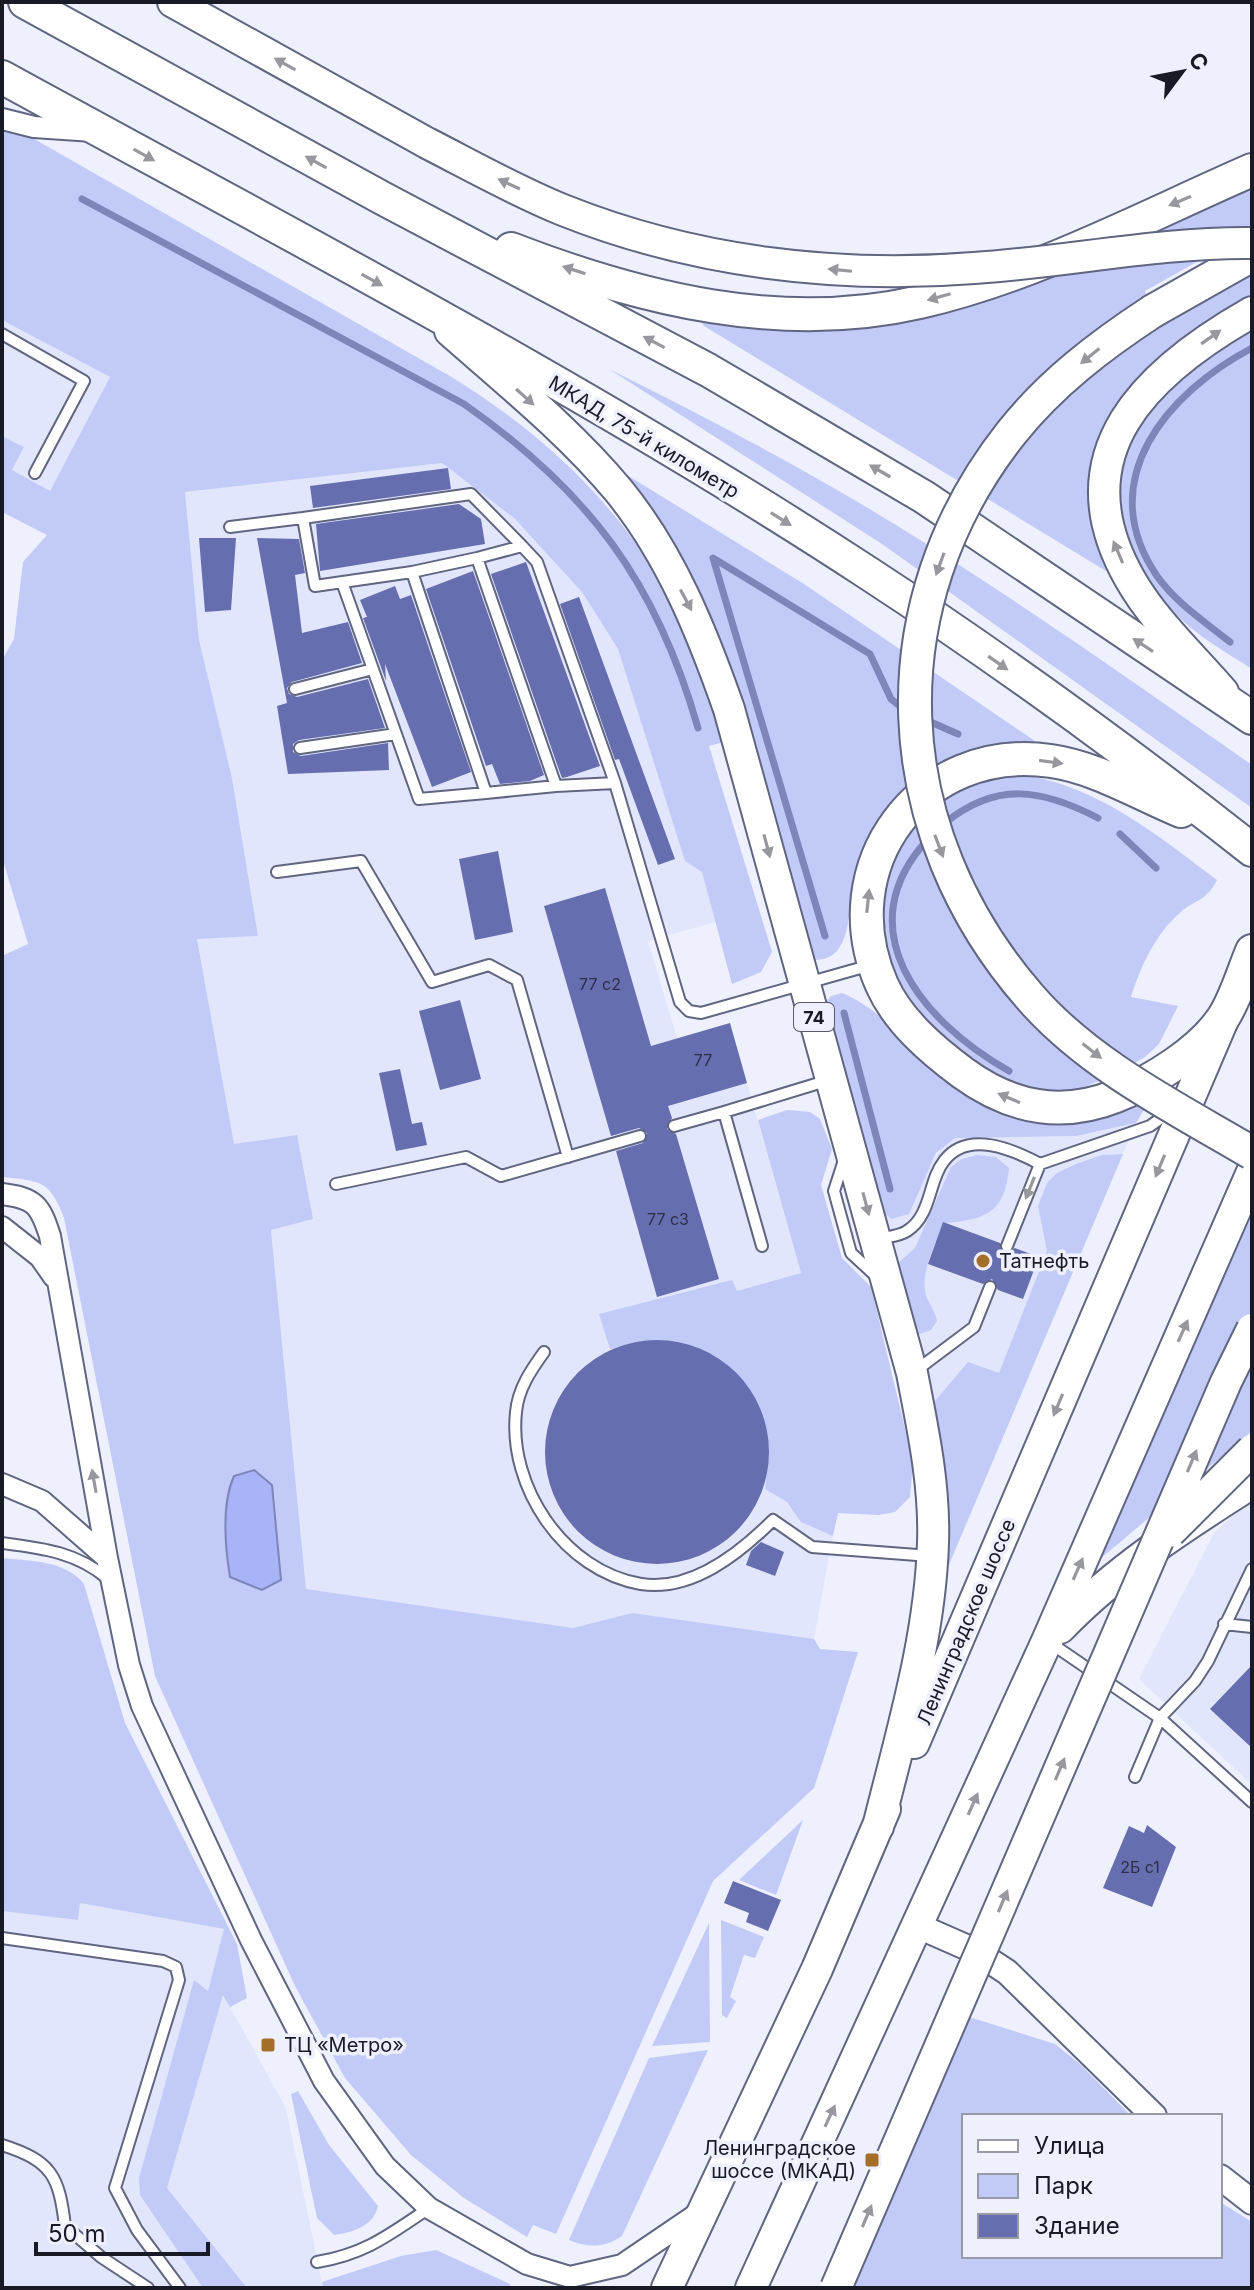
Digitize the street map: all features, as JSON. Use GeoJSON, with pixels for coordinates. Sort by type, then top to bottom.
{"type":"FeatureCollection","features":[{"type":"Feature","properties":{"kind":"highway"},"geometry":{"type":"LineString","coordinates":[[25,2],[384,199],[708,370],[910,489],[1242,711]]}},
{"type":"Feature","properties":{"kind":"highway","name":"МКАД, 75-й километр"},"geometry":{"type":"LineString","coordinates":[[2,77],[425,309],[676,454],[869,574],[1068,712],[1252,850]]}},
{"type":"Feature","properties":{"kind":"highway"},"geometry":{"type":"LineString","coordinates":[[384,199],[527,255],[630,287],[732,311],[810,315],[888,309],[954,292],[1054,256],[1252,170]]}},
{"type":"Feature","properties":{"kind":"highway"},"geometry":{"type":"LineString","coordinates":[[1252,255],[1153,311],[1093,353],[1038,403],[989,464],[970,496],[932,585],[920,634],[914,717],[916,755],[934,832],[954,881],[983,934],[1031,999],[1098,1057],[1252,1153]]}},
{"type":"Feature","properties":{"kind":"highway"},"geometry":{"type":"LineString","coordinates":[[1224,828],[1070,765],[1050,761],[1006,760],[964,769],[933,785],[915,800],[884,844],[868,894],[866,919],[873,964],[896,1008],[929,1047],[976,1082],[1001,1095],[1045,1109],[1084,1107],[1126,1092],[1203,1041],[1224,1017]]}},
{"type":"Feature","properties":{"kind":"highway","name":"Ленинградское шоссе"},"geometry":{"type":"LineString","coordinates":[[1224,1017],[1252,951]]}},
{"type":"Feature","properties":{"kind":"main road"},"geometry":{"type":"LineString","coordinates":[[173,2],[485,173],[562,210],[644,238],[754,261],[863,272],[975,268],[1158,246],[1252,243]]}},
{"type":"Feature","properties":{"kind":"main road","name":"74"},"geometry":{"type":"LineString","coordinates":[[425,309],[564,433],[619,492],[663,557],[699,624],[729,709],[912,1373],[930,1465],[932,1556],[929,1607],[878,1827]]}},
{"type":"Feature","properties":{"kind":"main road"},"geometry":{"type":"LineString","coordinates":[[1242,711],[1130,580],[1110,535],[1103,488],[1115,435],[1147,388],[1191,351],[1252,312]]}},
{"type":"Feature","properties":{"kind":"main road","name":"Ленинградское шоссе"},"geometry":{"type":"LineString","coordinates":[[667,2288],[817,1969],[1224,1017]]}},
{"type":"Feature","properties":{"kind":"main road"},"geometry":{"type":"LineString","coordinates":[[751,2288],[1047,1641],[1252,1172]]}},
{"type":"Feature","properties":{"kind":"main road"},"geometry":{"type":"LineString","coordinates":[[836,2288],[1252,1329]]}},
{"type":"Feature","properties":{"kind":"main road"},"geometry":{"type":"LineString","coordinates":[[1150,1559],[1195,1503],[1252,1450]]}},
{"type":"Feature","properties":{"kind":"main road"},"geometry":{"type":"LineString","coordinates":[[1047,1641],[1094,1593],[1169,1537],[1252,1483]]}},
{"type":"Feature","properties":{"kind":"street"},"geometry":{"type":"LineString","coordinates":[[53,2],[78,31]]}},
{"type":"Feature","properties":{"kind":"street"},"geometry":{"type":"LineString","coordinates":[[2,119],[48,129],[102,132]]}},
{"type":"Feature","properties":{"kind":"street"},"geometry":{"type":"LineString","coordinates":[[2,1194],[24,1196],[37,1205],[50,1236],[107,1558],[129,1665],[142,1706],[251,1940],[324,2081],[355,2128],[385,2166],[429,2208],[527,2264],[575,2282],[622,2265],[706,2207]]}},
{"type":"Feature","properties":{"kind":"street"},"geometry":{"type":"LineString","coordinates":[[2,1227],[40,1257],[59,1284]]}},
{"type":"Feature","properties":{"kind":"street"},"geometry":{"type":"LineString","coordinates":[[2,1484],[42,1501],[107,1558]]}},
{"type":"Feature","properties":{"kind":"street"},"geometry":{"type":"LineString","coordinates":[[918,1926],[975,1951],[1007,1972],[1152,2114]]}},
{"type":"Feature","properties":{"kind":"street"},"geometry":{"type":"LineString","coordinates":[[1222,2179],[1252,2202]]}},
{"type":"Feature","properties":{"kind":"lane"},"geometry":{"type":"LineString","coordinates":[[2,334],[84,381],[35,473]]}},
{"type":"Feature","properties":{"kind":"lane"},"geometry":{"type":"LineString","coordinates":[[230,527],[471,494],[537,562],[615,783],[680,1002],[689,1011],[701,1013],[873,964]]}},
{"type":"Feature","properties":{"kind":"lane"},"geometry":{"type":"LineString","coordinates":[[303,518],[315,586],[412,572],[522,546]]}},
{"type":"Feature","properties":{"kind":"lane"},"geometry":{"type":"LineString","coordinates":[[477,558],[556,786]]}},
{"type":"Feature","properties":{"kind":"lane"},"geometry":{"type":"LineString","coordinates":[[412,572],[486,793]]}},
{"type":"Feature","properties":{"kind":"lane"},"geometry":{"type":"LineString","coordinates":[[342,582],[419,799],[615,783]]}},
{"type":"Feature","properties":{"kind":"lane"},"geometry":{"type":"LineString","coordinates":[[295,689],[373,669]]}},
{"type":"Feature","properties":{"kind":"lane"},"geometry":{"type":"LineString","coordinates":[[300,748],[396,734]]}},
{"type":"Feature","properties":{"kind":"lane"},"geometry":{"type":"LineString","coordinates":[[277,872],[361,861],[432,982],[489,965],[517,980],[568,1157]]}},
{"type":"Feature","properties":{"kind":"lane"},"geometry":{"type":"LineString","coordinates":[[674,1126],[831,1079]]}},
{"type":"Feature","properties":{"kind":"lane"},"geometry":{"type":"LineString","coordinates":[[876,1240],[907,1232],[922,1216],[943,1161],[957,1150],[971,1145],[1009,1147],[1040,1164],[1150,1126],[1189,1099]]}},
{"type":"Feature","properties":{"kind":"lane"},"geometry":{"type":"LineString","coordinates":[[724,1112],[762,1246]]}},
{"type":"Feature","properties":{"kind":"lane"},"geometry":{"type":"LineString","coordinates":[[336,1184],[466,1157],[501,1176],[640,1136]]}},
{"type":"Feature","properties":{"kind":"lane"},"geometry":{"type":"LineString","coordinates":[[849,1143],[834,1191],[837,1203],[851,1253],[888,1287]]}},
{"type":"Feature","properties":{"kind":"lane"},"geometry":{"type":"LineString","coordinates":[[1007,1246],[1040,1164]]}},
{"type":"Feature","properties":{"kind":"lane"},"geometry":{"type":"LineString","coordinates":[[912,1373],[974,1327],[990,1287]]}},
{"type":"Feature","properties":{"kind":"lane"},"geometry":{"type":"LineString","coordinates":[[544,1352],[527,1375],[515,1411],[517,1449],[528,1488],[551,1530],[585,1560],[641,1584],[676,1581],[705,1573],[773,1520],[812,1547],[932,1556]]}},
{"type":"Feature","properties":{"kind":"lane"},"geometry":{"type":"LineString","coordinates":[[2,1543],[58,1551],[96,1569],[112,1583]]}},
{"type":"Feature","properties":{"kind":"lane"},"geometry":{"type":"LineString","coordinates":[[1135,1777],[1160,1718],[1195,1681],[1252,1569]]}},
{"type":"Feature","properties":{"kind":"lane"},"geometry":{"type":"LineString","coordinates":[[1224,1624],[1252,1627]]}},
{"type":"Feature","properties":{"kind":"lane"},"geometry":{"type":"LineString","coordinates":[[1047,1641],[1160,1718],[1252,1802]]}},
{"type":"Feature","properties":{"kind":"lane"},"geometry":{"type":"LineString","coordinates":[[2,1938],[163,1961],[176,1967],[179,1980],[115,2188],[137,2230],[180,2288]]}},
{"type":"Feature","properties":{"kind":"lane"},"geometry":{"type":"LineString","coordinates":[[2,2145],[25,2152],[49,2168],[60,2188],[65,2226],[101,2257],[148,2288]]}},
{"type":"Feature","properties":{"kind":"lane"},"geometry":{"type":"LineString","coordinates":[[317,2262],[349,2256],[373,2247],[429,2208]]}},
{"type":"Feature","properties":{"kind":"shaded area"},"geometry":{"type":"Polygon","coordinates":[[[2,320],[110,377],[50,491],[12,470],[24,447],[2,436],[2,320]]]}},
{"type":"Feature","properties":{"kind":"shaded area"},"geometry":{"type":"Polygon","coordinates":[[[442,463],[514,518],[582,592],[618,649],[685,860],[702,871],[716,922],[648,941],[677,1038],[730,1023],[801,1273],[837,1513],[814,1639],[632,1613],[573,1628],[306,1590],[271,1229],[313,1219],[234,1144],[197,939],[258,935],[232,778],[199,640],[185,492],[442,463]]]}},
{"type":"Feature","properties":{"kind":"shaded area"},"geometry":{"type":"Polygon","coordinates":[[[1136,1123],[1123,1154],[1102,1155],[1057,1173],[1047,1251],[999,1374],[930,1407],[876,1206],[931,1165],[943,1144],[955,1138],[1076,1136],[1136,1123]]]}},
{"type":"Feature","properties":{"kind":"shaded area"},"geometry":{"type":"Polygon","coordinates":[[[254,1470],[272,1485],[281,1580],[262,1590],[230,1577],[226,1539],[227,1500],[234,1476],[254,1470]]]}},
{"type":"Feature","properties":{"kind":"shaded area"},"geometry":{"type":"Polygon","coordinates":[[[1252,1499],[1252,1785],[1139,1679],[1214,1533],[1252,1499]]]}},
{"type":"Feature","properties":{"kind":"shaded area"},"geometry":{"type":"Polygon","coordinates":[[[80,1903],[225,1929],[223,1994],[286,2108],[323,2288],[2,2288],[2,1911],[78,1920],[80,1903]]]}},
{"type":"Feature","properties":{"kind":"green space"},"geometry":{"type":"Polygon","coordinates":[[[2,126],[29,136],[448,375],[518,423],[550,450],[581,478],[609,510],[659,578],[692,646],[724,742],[709,746],[772,952],[761,972],[732,984],[702,872],[685,861],[618,649],[582,592],[514,518],[442,463],[185,492],[199,640],[232,778],[258,936],[197,939],[234,1144],[297,1135],[313,1219],[271,1230],[306,1589],[573,1628],[632,1613],[814,1639],[820,1649],[858,1652],[814,1788],[713,1881],[556,2234],[533,2225],[527,2237],[464,2198],[411,2155],[345,2078],[295,1986],[155,1676],[64,1218],[54,1196],[42,1185],[2,1177],[2,956],[28,944],[2,857],[2,660],[14,639],[23,562],[47,535],[2,512],[2,436],[24,447],[12,470],[50,491],[110,377],[2,320],[2,126]],[[234,1476],[281,1579],[272,1485],[234,1476]]]}},
{"type":"Feature","properties":{"kind":"green space"},"geometry":{"type":"Polygon","coordinates":[[[1252,185],[1252,231],[1145,291],[1147,300],[1252,273],[1252,297],[1168,353],[1120,403],[1103,431],[1092,462],[1089,496],[1096,532],[1109,566],[1106,571],[704,326],[700,320],[780,331],[858,325],[1252,185]]]}},
{"type":"Feature","properties":{"kind":"green space"},"geometry":{"type":"Polygon","coordinates":[[[1252,324],[1252,669],[1198,634],[1159,595],[1141,569],[1128,542],[1121,514],[1120,485],[1125,456],[1136,427],[1155,398],[1186,371],[1252,324]]]}},
{"type":"Feature","properties":{"kind":"green space"},"geometry":{"type":"Polygon","coordinates":[[[609,369],[861,504],[1076,642],[1252,765],[1252,808],[882,544],[609,369]]]}},
{"type":"Feature","properties":{"kind":"green space"},"geometry":{"type":"Polygon","coordinates":[[[614,467],[804,584],[1035,741],[1031,746],[975,755],[943,765],[927,773],[896,798],[877,824],[863,854],[852,885],[843,940],[837,951],[828,958],[814,960],[810,953],[772,810],[614,467]]]}},
{"type":"Feature","properties":{"kind":"green space"},"geometry":{"type":"Polygon","coordinates":[[[1026,775],[1079,791],[1128,816],[1217,880],[1205,896],[1181,912],[1164,930],[1144,962],[1135,985],[1131,997],[1178,1006],[1159,1044],[1145,1057],[1111,1076],[1072,1092],[1023,1093],[945,1044],[905,1002],[880,937],[885,872],[922,812],[968,783],[1026,775]]]}},
{"type":"Feature","properties":{"kind":"green space"},"geometry":{"type":"Polygon","coordinates":[[[842,993],[890,1025],[955,1087],[979,1104],[1005,1116],[1046,1121],[1150,1100],[1136,1123],[1076,1136],[955,1138],[936,1153],[909,1214],[891,1219],[876,1206],[824,1004],[831,996],[842,993]]]}},
{"type":"Feature","properties":{"kind":"green space"},"geometry":{"type":"Polygon","coordinates":[[[787,1110],[810,1112],[820,1119],[832,1149],[821,1185],[842,1258],[871,1287],[913,1462],[910,1497],[895,1512],[879,1515],[838,1513],[833,1536],[801,1522],[787,1502],[765,1489],[767,1453],[761,1420],[749,1392],[731,1369],[708,1352],[679,1343],[647,1341],[610,1349],[599,1314],[732,1280],[737,1291],[801,1273],[758,1120],[787,1110]]]}},
{"type":"Feature","properties":{"kind":"green space"},"geometry":{"type":"Polygon","coordinates":[[[1123,1154],[940,1586],[930,1407],[968,1362],[999,1373],[1047,1251],[1038,1206],[1047,1183],[1057,1173],[1076,1164],[1102,1155],[1123,1154]]]}},
{"type":"Feature","properties":{"kind":"green space"},"geometry":{"type":"Polygon","coordinates":[[[977,1155],[996,1157],[1009,1168],[1003,1196],[990,1212],[970,1220],[943,1223],[925,1280],[927,1298],[937,1321],[931,1330],[917,1335],[897,1264],[915,1248],[951,1167],[962,1159],[977,1155]]]}},
{"type":"Feature","properties":{"kind":"green space"},"geometry":{"type":"Polygon","coordinates":[[[1252,1202],[1252,1431],[1100,1559],[1252,1202]]]}},
{"type":"Feature","properties":{"kind":"green space"},"geometry":{"type":"Polygon","coordinates":[[[2,1558],[57,1566],[84,1584],[125,1723],[237,1944],[247,1998],[230,2007],[223,1995],[167,2188],[247,2288],[203,2288],[140,2195],[139,2178],[194,1980],[208,1991],[224,1929],[80,1903],[78,1920],[2,1911],[2,1558]]]}},
{"type":"Feature","properties":{"kind":"green space"},"geometry":{"type":"Polygon","coordinates":[[[803,1820],[776,1895],[739,1880],[803,1820]]]}},
{"type":"Feature","properties":{"kind":"green space"},"geometry":{"type":"Polygon","coordinates":[[[721,1920],[764,1937],[755,1958],[744,1955],[730,1997],[736,2001],[727,2018],[722,2015],[721,1920]]]}},
{"type":"Feature","properties":{"kind":"green space"},"geometry":{"type":"Polygon","coordinates":[[[709,1923],[710,2042],[652,2046],[709,1923]]]}},
{"type":"Feature","properties":{"kind":"green space"},"geometry":{"type":"Polygon","coordinates":[[[966,2016],[1055,2044],[1081,2065],[1129,2114],[962,2114],[962,2258],[1222,2258],[1222,2203],[1252,2222],[1252,2288],[850,2288],[966,2016]]]}},
{"type":"Feature","properties":{"kind":"green space"},"geometry":{"type":"Polygon","coordinates":[[[708,2050],[622,2236],[596,2246],[569,2240],[649,2058],[708,2050]]]}},
{"type":"Feature","properties":{"kind":"green space"},"geometry":{"type":"Polygon","coordinates":[[[298,2091],[329,2145],[378,2206],[372,2219],[355,2230],[334,2235],[317,2218],[291,2094],[298,2091]]]}},
{"type":"Feature","properties":{"kind":"green space"},"geometry":{"type":"Polygon","coordinates":[[[436,2250],[510,2284],[510,2288],[323,2288],[322,2282],[401,2256],[436,2250]]]}},
{"type":"Feature","properties":{"kind":"building"},"geometry":{"type":"Polygon","coordinates":[[[448,468],[451,489],[313,508],[310,486],[448,468]]]}},
{"type":"Feature","properties":{"kind":"building"},"geometry":{"type":"Polygon","coordinates":[[[459,504],[481,519],[485,544],[320,571],[316,524],[459,504]]]}},
{"type":"Feature","properties":{"kind":"building"},"geometry":{"type":"Polygon","coordinates":[[[199,538],[236,538],[231,610],[205,612],[199,538]]]}},
{"type":"Feature","properties":{"kind":"building"},"geometry":{"type":"Polygon","coordinates":[[[257,538],[299,539],[305,573],[295,575],[302,633],[348,622],[362,663],[292,682],[287,688],[289,694],[297,697],[368,679],[385,728],[299,740],[293,744],[293,752],[301,756],[388,743],[389,770],[288,774],[277,706],[287,703],[257,538]]]}},
{"type":"Feature","properties":{"kind":"building"},"geometry":{"type":"Polygon","coordinates":[[[526,562],[600,766],[562,778],[491,574],[526,562]]]}},
{"type":"Feature","properties":{"kind":"building"},"geometry":{"type":"Polygon","coordinates":[[[473,571],[544,775],[530,781],[500,784],[492,764],[486,766],[426,589],[473,571]]]}},
{"type":"Feature","properties":{"kind":"building"},"geometry":{"type":"Polygon","coordinates":[[[395,586],[400,599],[411,595],[471,772],[432,787],[385,664],[386,681],[363,618],[367,617],[360,600],[395,586]]]}},
{"type":"Feature","properties":{"kind":"building"},"geometry":{"type":"Polygon","coordinates":[[[579,597],[675,859],[658,865],[619,759],[615,760],[560,604],[579,597]]]}},
{"type":"Feature","properties":{"kind":"building"},"geometry":{"type":"Polygon","coordinates":[[[498,851],[513,932],[475,940],[459,859],[498,851]]]}},
{"type":"Feature","properties":{"kind":"building"},"geometry":{"type":"Polygon","coordinates":[[[605,888],[651,1046],[730,1023],[747,1083],[668,1106],[672,1118],[667,1129],[676,1134],[719,1279],[657,1297],[616,1151],[643,1143],[647,1133],[639,1128],[611,1136],[544,906],[605,888]]]}},
{"type":"Feature","properties":{"kind":"building"},"geometry":{"type":"Polygon","coordinates":[[[460,1000],[481,1079],[440,1090],[419,1011],[460,1000]]]}},
{"type":"Feature","properties":{"kind":"building"},"geometry":{"type":"Polygon","coordinates":[[[400,1069],[412,1124],[422,1122],[427,1145],[396,1151],[379,1073],[400,1069]]]}},
{"type":"Feature","properties":{"kind":"building","name":"Татнефть"},"geometry":{"type":"Polygon","coordinates":[[[943,1222],[1000,1243],[1005,1254],[1015,1248],[1039,1257],[1023,1299],[998,1290],[992,1279],[983,1284],[928,1264],[943,1222]]]}},
{"type":"Feature","properties":{"kind":"building"},"geometry":{"type":"Polygon","coordinates":[[[657,1340],[679,1342],[700,1349],[736,1373],[760,1409],[767,1430],[767,1474],[760,1495],[736,1531],[700,1555],[679,1562],[657,1564],[635,1562],[614,1555],[578,1531],[554,1495],[547,1474],[545,1452],[547,1430],[554,1409],[578,1373],[614,1349],[635,1342],[657,1340]]]}},
{"type":"Feature","properties":{"kind":"building"},"geometry":{"type":"Polygon","coordinates":[[[761,1542],[784,1552],[775,1576],[746,1565],[751,1551],[761,1542]]]}},
{"type":"Feature","properties":{"kind":"building"},"geometry":{"type":"Polygon","coordinates":[[[1252,1665],[1252,1748],[1210,1709],[1252,1665]]]}},
{"type":"Feature","properties":{"kind":"building"},"geometry":{"type":"Polygon","coordinates":[[[1147,1825],[1176,1847],[1152,1907],[1103,1888],[1129,1826],[1144,1833],[1147,1825]]]}},
{"type":"Feature","properties":{"kind":"building"},"geometry":{"type":"Polygon","coordinates":[[[733,1881],[781,1900],[768,1931],[746,1922],[749,1913],[724,1903],[733,1881]]]}},
{"type":"Feature","properties":{"kind":"waterway"},"geometry":{"type":"LineString","coordinates":[[82,199],[464,404],[508,437],[582,506],[612,544],[661,628],[681,675],[698,728]]}},
{"type":"Feature","properties":{"kind":"waterway"},"geometry":{"type":"LineString","coordinates":[[1230,642],[1182,603],[1157,576],[1139,540],[1132,506],[1136,474],[1148,443],[1167,415],[1192,389],[1252,348]]}},
{"type":"Feature","properties":{"kind":"waterway"},"geometry":{"type":"LineString","coordinates":[[825,936],[713,558],[870,654],[891,699],[907,712]]}},
{"type":"Feature","properties":{"kind":"waterway"},"geometry":{"type":"LineString","coordinates":[[926,720],[958,734]]}},
{"type":"Feature","properties":{"kind":"waterway"},"geometry":{"type":"LineString","coordinates":[[945,823],[983,800],[1020,794],[1058,801],[1098,818]]}},
{"type":"Feature","properties":{"kind":"waterway"},"geometry":{"type":"LineString","coordinates":[[1120,834],[1156,868]]}},
{"type":"Feature","properties":{"kind":"waterway"},"geometry":{"type":"LineString","coordinates":[[930,837],[905,871],[893,905],[894,938],[904,970],[923,999],[948,1027],[977,1051],[1009,1071]]}},
{"type":"Feature","properties":{"kind":"waterway"},"geometry":{"type":"LineString","coordinates":[[844,1013],[890,1189]]}},
{"type":"Feature","properties":{"kind":"place","name":"Татнефть"},"geometry":{"type":"Point","coordinates":[983,1261]}},
{"type":"Feature","properties":{"kind":"place","name":"ТЦ «Метро»"},"geometry":{"type":"Point","coordinates":[268,2045]}},
{"type":"Feature","properties":{"kind":"place","name":"Ленинградское шоссе (МКАД)"},"geometry":{"type":"Point","coordinates":[872,2160]}}]}
